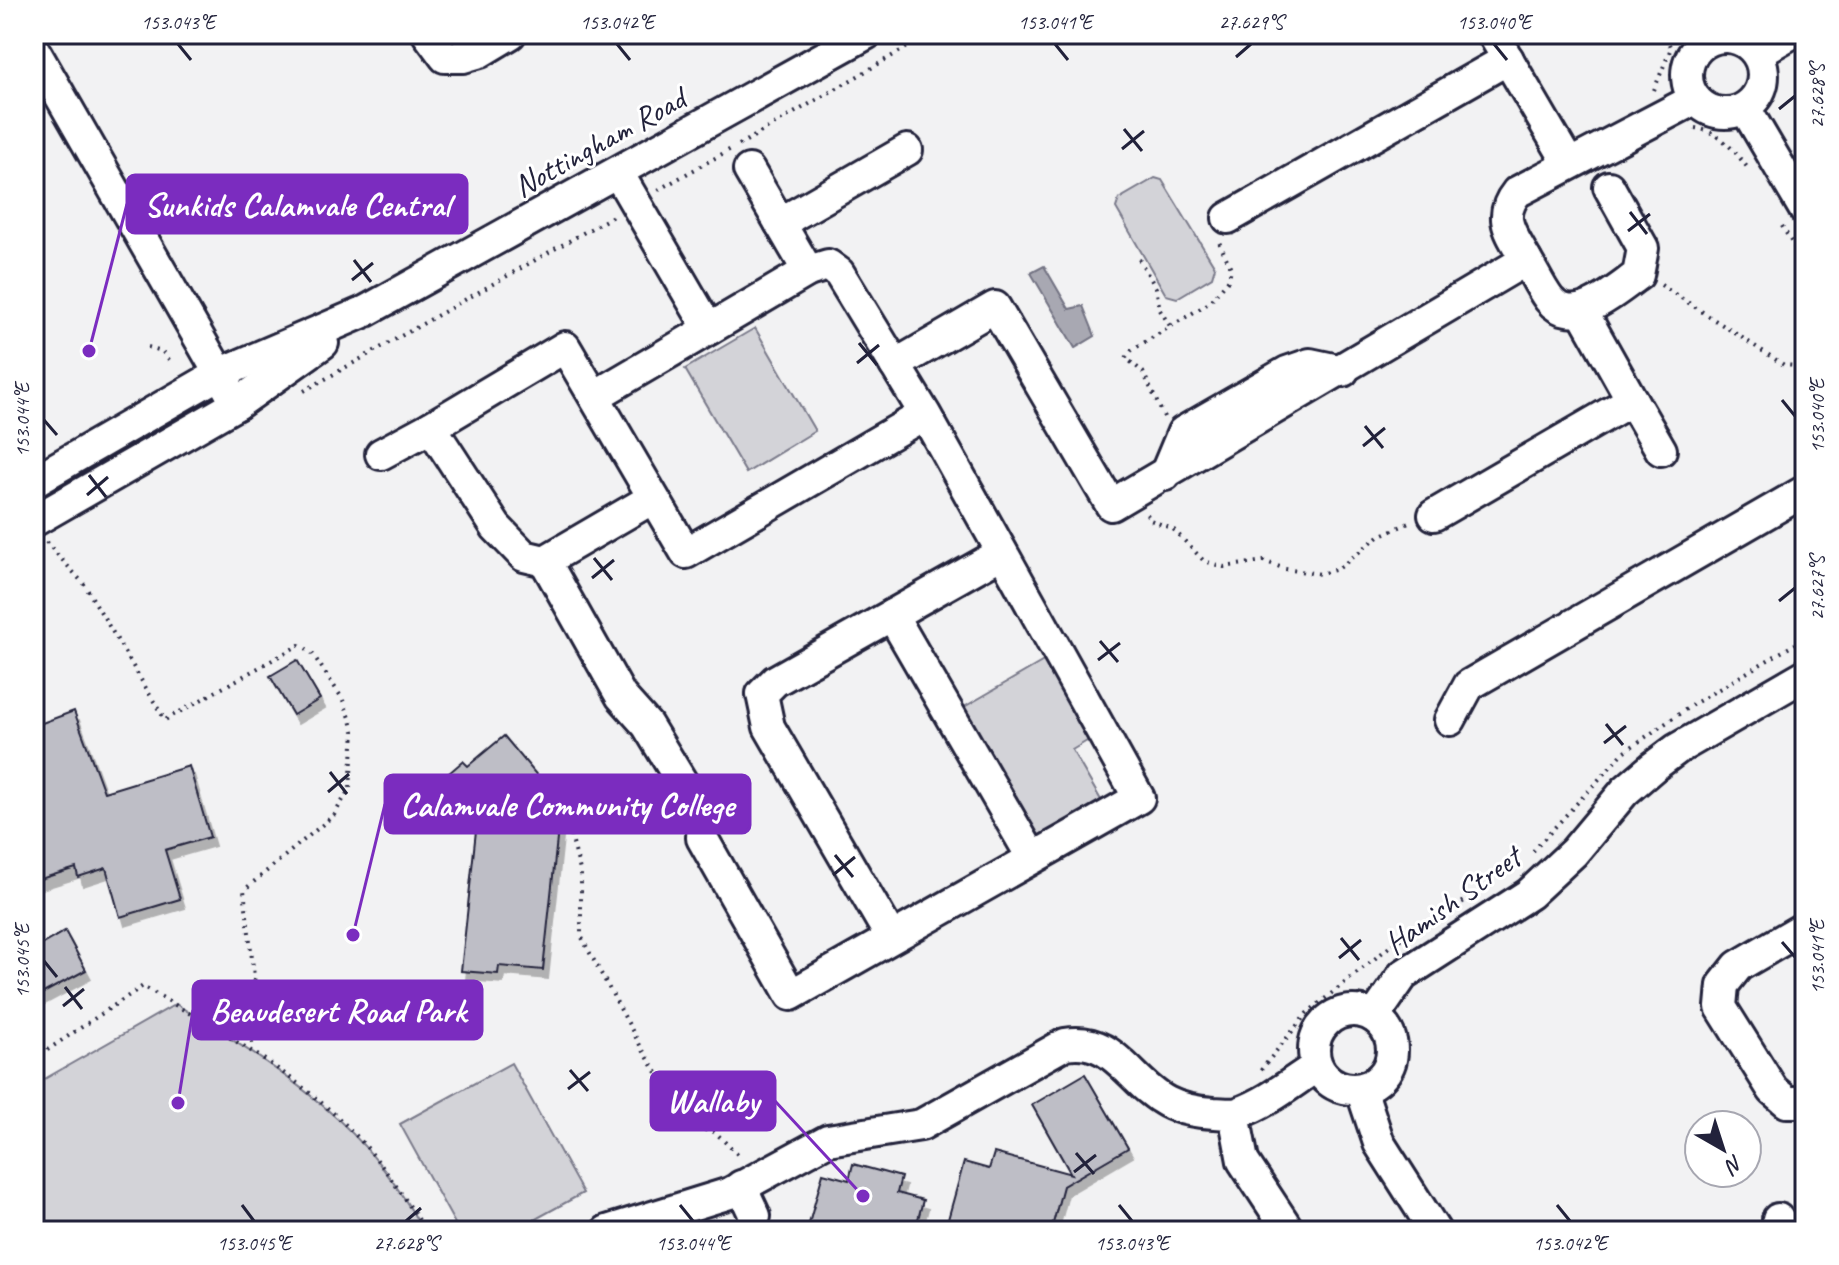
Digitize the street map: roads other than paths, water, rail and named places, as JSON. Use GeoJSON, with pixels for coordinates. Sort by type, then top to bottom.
{"type":"FeatureCollection","features":[{"type":"Feature","properties":{"kind":"street"},"geometry":{"type":"LineString","coordinates":[[428,34],[445,57],[463,57],[510,34]]}},
{"type":"Feature","properties":{"kind":"street","name":"Nottingham Road"},"geometry":{"type":"LineString","coordinates":[[34,481],[219,374],[366,311],[866,34]]}},
{"type":"Feature","properties":{"kind":"street"},"geometry":{"type":"LineString","coordinates":[[1757,53],[1790,34]]}},
{"type":"Feature","properties":{"kind":"street"},"geometry":{"type":"LineString","coordinates":[[1704,38],[1740,39],[1757,53],[1763,83],[1745,108],[1735,112],[1713,112],[1695,99],[1687,74],[1704,38]]}},
{"type":"Feature","properties":{"kind":"street"},"geometry":{"type":"LineString","coordinates":[[1228,218],[1500,46],[1569,164]]}},
{"type":"Feature","properties":{"kind":"street"},"geometry":{"type":"LineString","coordinates":[[34,50],[237,404]]}},
{"type":"Feature","properties":{"kind":"street"},"geometry":{"type":"LineString","coordinates":[[1609,187],[1643,248],[1638,275],[1582,311],[1561,308],[1551,301],[1504,219],[1507,205],[1517,192],[1695,99]]}},
{"type":"Feature","properties":{"kind":"street"},"geometry":{"type":"LineString","coordinates":[[1745,108],[1791,214]]}},
{"type":"Feature","properties":{"kind":"street"},"geometry":{"type":"LineString","coordinates":[[780,223],[907,150]]}},
{"type":"Feature","properties":{"kind":"street"},"geometry":{"type":"LineString","coordinates":[[749,170],[808,271]]}},
{"type":"Feature","properties":{"kind":"street"},"geometry":{"type":"LineString","coordinates":[[618,173],[709,329]]}},
{"type":"Feature","properties":{"kind":"street"},"geometry":{"type":"LineString","coordinates":[[895,365],[995,307],[1111,505],[1343,371],[1526,260]]}},
{"type":"Feature","properties":{"kind":"street"},"geometry":{"type":"LineString","coordinates":[[545,561],[621,696],[647,725],[703,817],[702,838],[791,995],[1139,798],[925,414],[839,273],[828,265],[808,271],[595,396]]}},
{"type":"Feature","properties":{"kind":"street","name":"Nottingham Road"},"geometry":{"type":"LineString","coordinates":[[45,531],[237,404],[366,311]]}},
{"type":"Feature","properties":{"kind":"street"},"geometry":{"type":"LineString","coordinates":[[1582,311],[1661,450]]}},
{"type":"Feature","properties":{"kind":"street"},"geometry":{"type":"LineString","coordinates":[[381,454],[565,347],[686,553],[925,414]]}},
{"type":"Feature","properties":{"kind":"street"},"geometry":{"type":"LineString","coordinates":[[1165,475],[1183,432],[1287,372],[1310,364],[1343,371]]}},
{"type":"Feature","properties":{"kind":"street"},"geometry":{"type":"LineString","coordinates":[[1434,515],[1632,400]]}},
{"type":"Feature","properties":{"kind":"street"},"geometry":{"type":"LineString","coordinates":[[431,427],[496,527],[524,556],[545,561],[653,498]]}},
{"type":"Feature","properties":{"kind":"street"},"geometry":{"type":"LineString","coordinates":[[1450,720],[1469,685],[1805,491]]}},
{"type":"Feature","properties":{"kind":"street"},"geometry":{"type":"LineString","coordinates":[[891,937],[769,727],[762,694],[775,681],[1002,553]]}},
{"type":"Feature","properties":{"kind":"street"},"geometry":{"type":"LineString","coordinates":[[892,615],[1032,857]]}},
{"type":"Feature","properties":{"kind":"street","name":"Hamish Street"},"geometry":{"type":"LineString","coordinates":[[1374,1017],[1403,975],[1529,894],[1574,852],[1625,791],[1653,767],[1677,749],[1805,675]]}},
{"type":"Feature","properties":{"kind":"street"},"geometry":{"type":"LineString","coordinates":[[1805,927],[1738,966],[1723,985],[1721,1007],[1773,1090],[1787,1102],[1805,1102]]}},
{"type":"Feature","properties":{"kind":"street"},"geometry":{"type":"LineString","coordinates":[[1350,1011],[1374,1017],[1384,1026],[1393,1051],[1383,1075],[1361,1089],[1340,1088],[1323,1076],[1317,1066],[1315,1041],[1328,1021],[1350,1011]]}},
{"type":"Feature","properties":{"kind":"street"},"geometry":{"type":"LineString","coordinates":[[607,1231],[693,1207],[744,1175],[828,1140],[921,1125],[1065,1044],[1084,1041],[1116,1058],[1143,1086],[1167,1102],[1193,1112],[1234,1114],[1267,1100],[1317,1066]]}},
{"type":"Feature","properties":{"kind":"street"},"geometry":{"type":"LineString","coordinates":[[1361,1089],[1379,1143],[1435,1231]]}},
{"type":"Feature","properties":{"kind":"street"},"geometry":{"type":"LineString","coordinates":[[1234,1114],[1243,1161],[1289,1231]]}},
{"type":"Feature","properties":{"kind":"street"},"geometry":{"type":"LineString","coordinates":[[744,1175],[755,1216]]}},
{"type":"Feature","properties":{"kind":"place","name":"Sunkids Calamvale Central"},"geometry":{"type":"Point","coordinates":[89,351]}},
{"type":"Feature","properties":{"kind":"place","name":"Calamvale Community College"},"geometry":{"type":"Point","coordinates":[353,935]}},
{"type":"Feature","properties":{"kind":"place","name":"Beaudesert Road Park"},"geometry":{"type":"Point","coordinates":[178,1103]}},
{"type":"Feature","properties":{"kind":"place","name":"Wallaby"},"geometry":{"type":"Point","coordinates":[863,1196]}}]}
